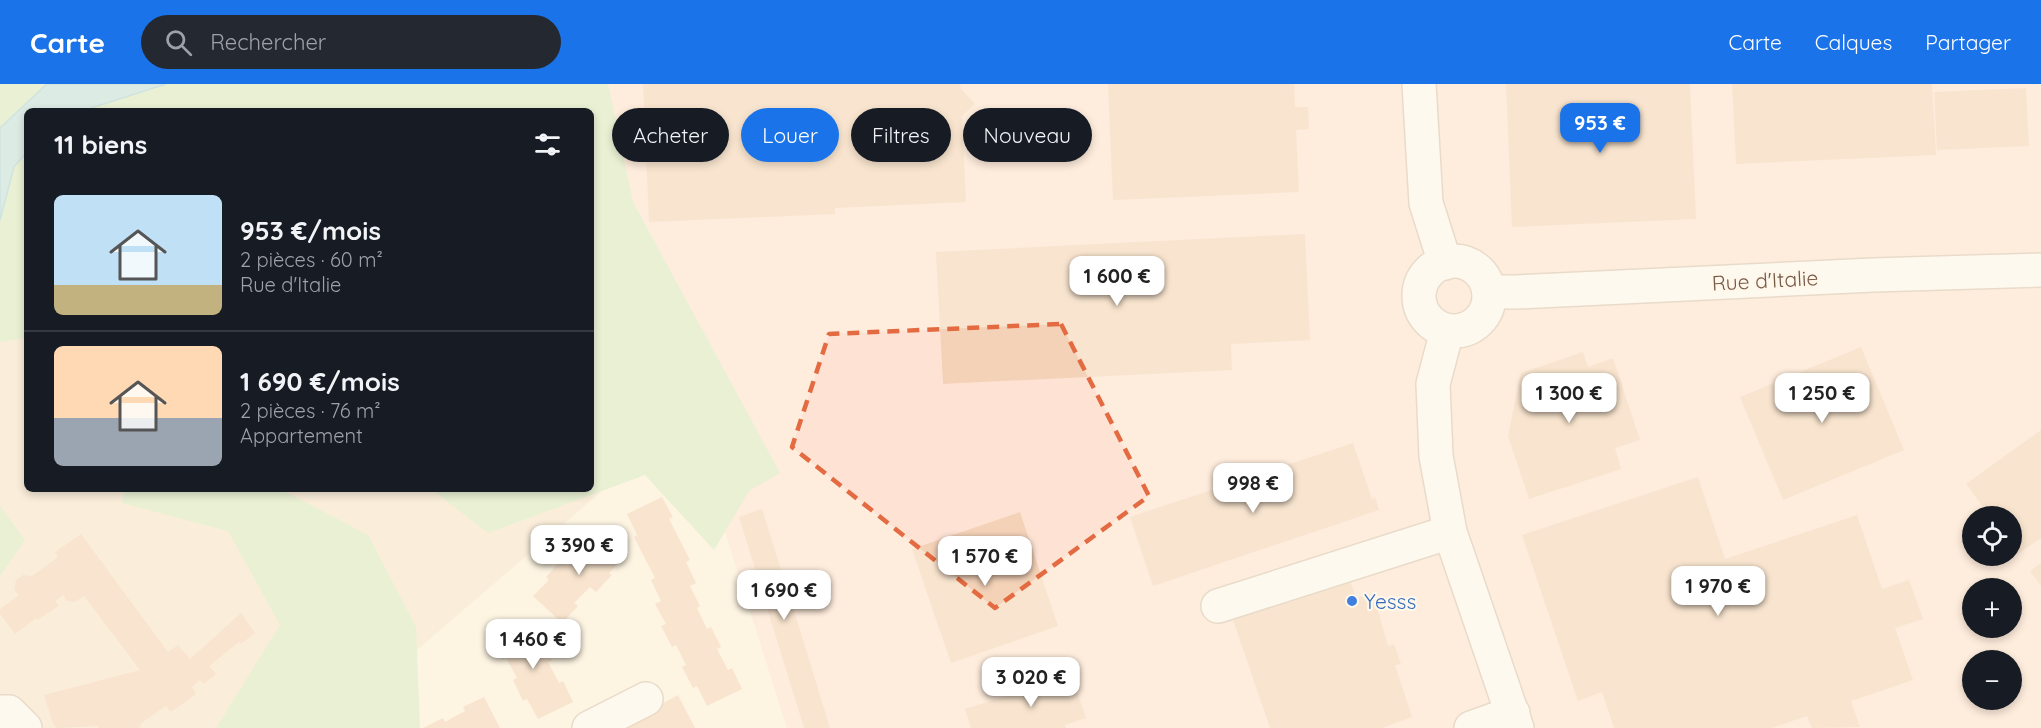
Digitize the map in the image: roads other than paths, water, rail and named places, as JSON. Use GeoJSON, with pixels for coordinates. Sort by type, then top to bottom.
{"type":"FeatureCollection","features":[{"type":"Feature","properties":{"kind":"street"},"geometry":{"type":"LineString","coordinates":[[1419,84],[1426,203],[1444,262]]}},
{"type":"Feature","properties":{"kind":"street"},"geometry":{"type":"LineString","coordinates":[[1457,261],[1468,264],[1486,280],[1489,292],[1489,303],[1485,314],[1469,328],[1458,331],[1447,331],[1436,327],[1421,309],[1419,298],[1420,286],[1425,276],[1434,267],[1444,262],[1457,261]]}},
{"type":"Feature","properties":{"kind":"street","name":"Rue d'Italie"},"geometry":{"type":"LineString","coordinates":[[1489,292],[2041,270]]}},
{"type":"Feature","properties":{"kind":"street"},"geometry":{"type":"LineString","coordinates":[[1447,331],[1433,384],[1436,456],[1450,532],[1515,721],[1471,728]]}},
{"type":"Feature","properties":{"kind":"street"},"geometry":{"type":"LineString","coordinates":[[1218,606],[1450,532]]}},
{"type":"Feature","properties":{"kind":"street"},"geometry":{"type":"LineString","coordinates":[[589,728],[646,699]]}},
{"type":"Feature","properties":{"kind":"street"},"geometry":{"type":"LineString","coordinates":[[0,712],[9,712],[25,728]]}},
{"type":"Feature","properties":{"kind":"water"},"geometry":{"type":"Polygon","coordinates":[[[47,84],[166,84],[91,108],[24,108],[24,155],[14,167],[0,220],[0,128],[47,84]]]}},
{"type":"Feature","properties":{"kind":"place","name":"Yesss"},"geometry":{"type":"Point","coordinates":[1352,601]}}]}
